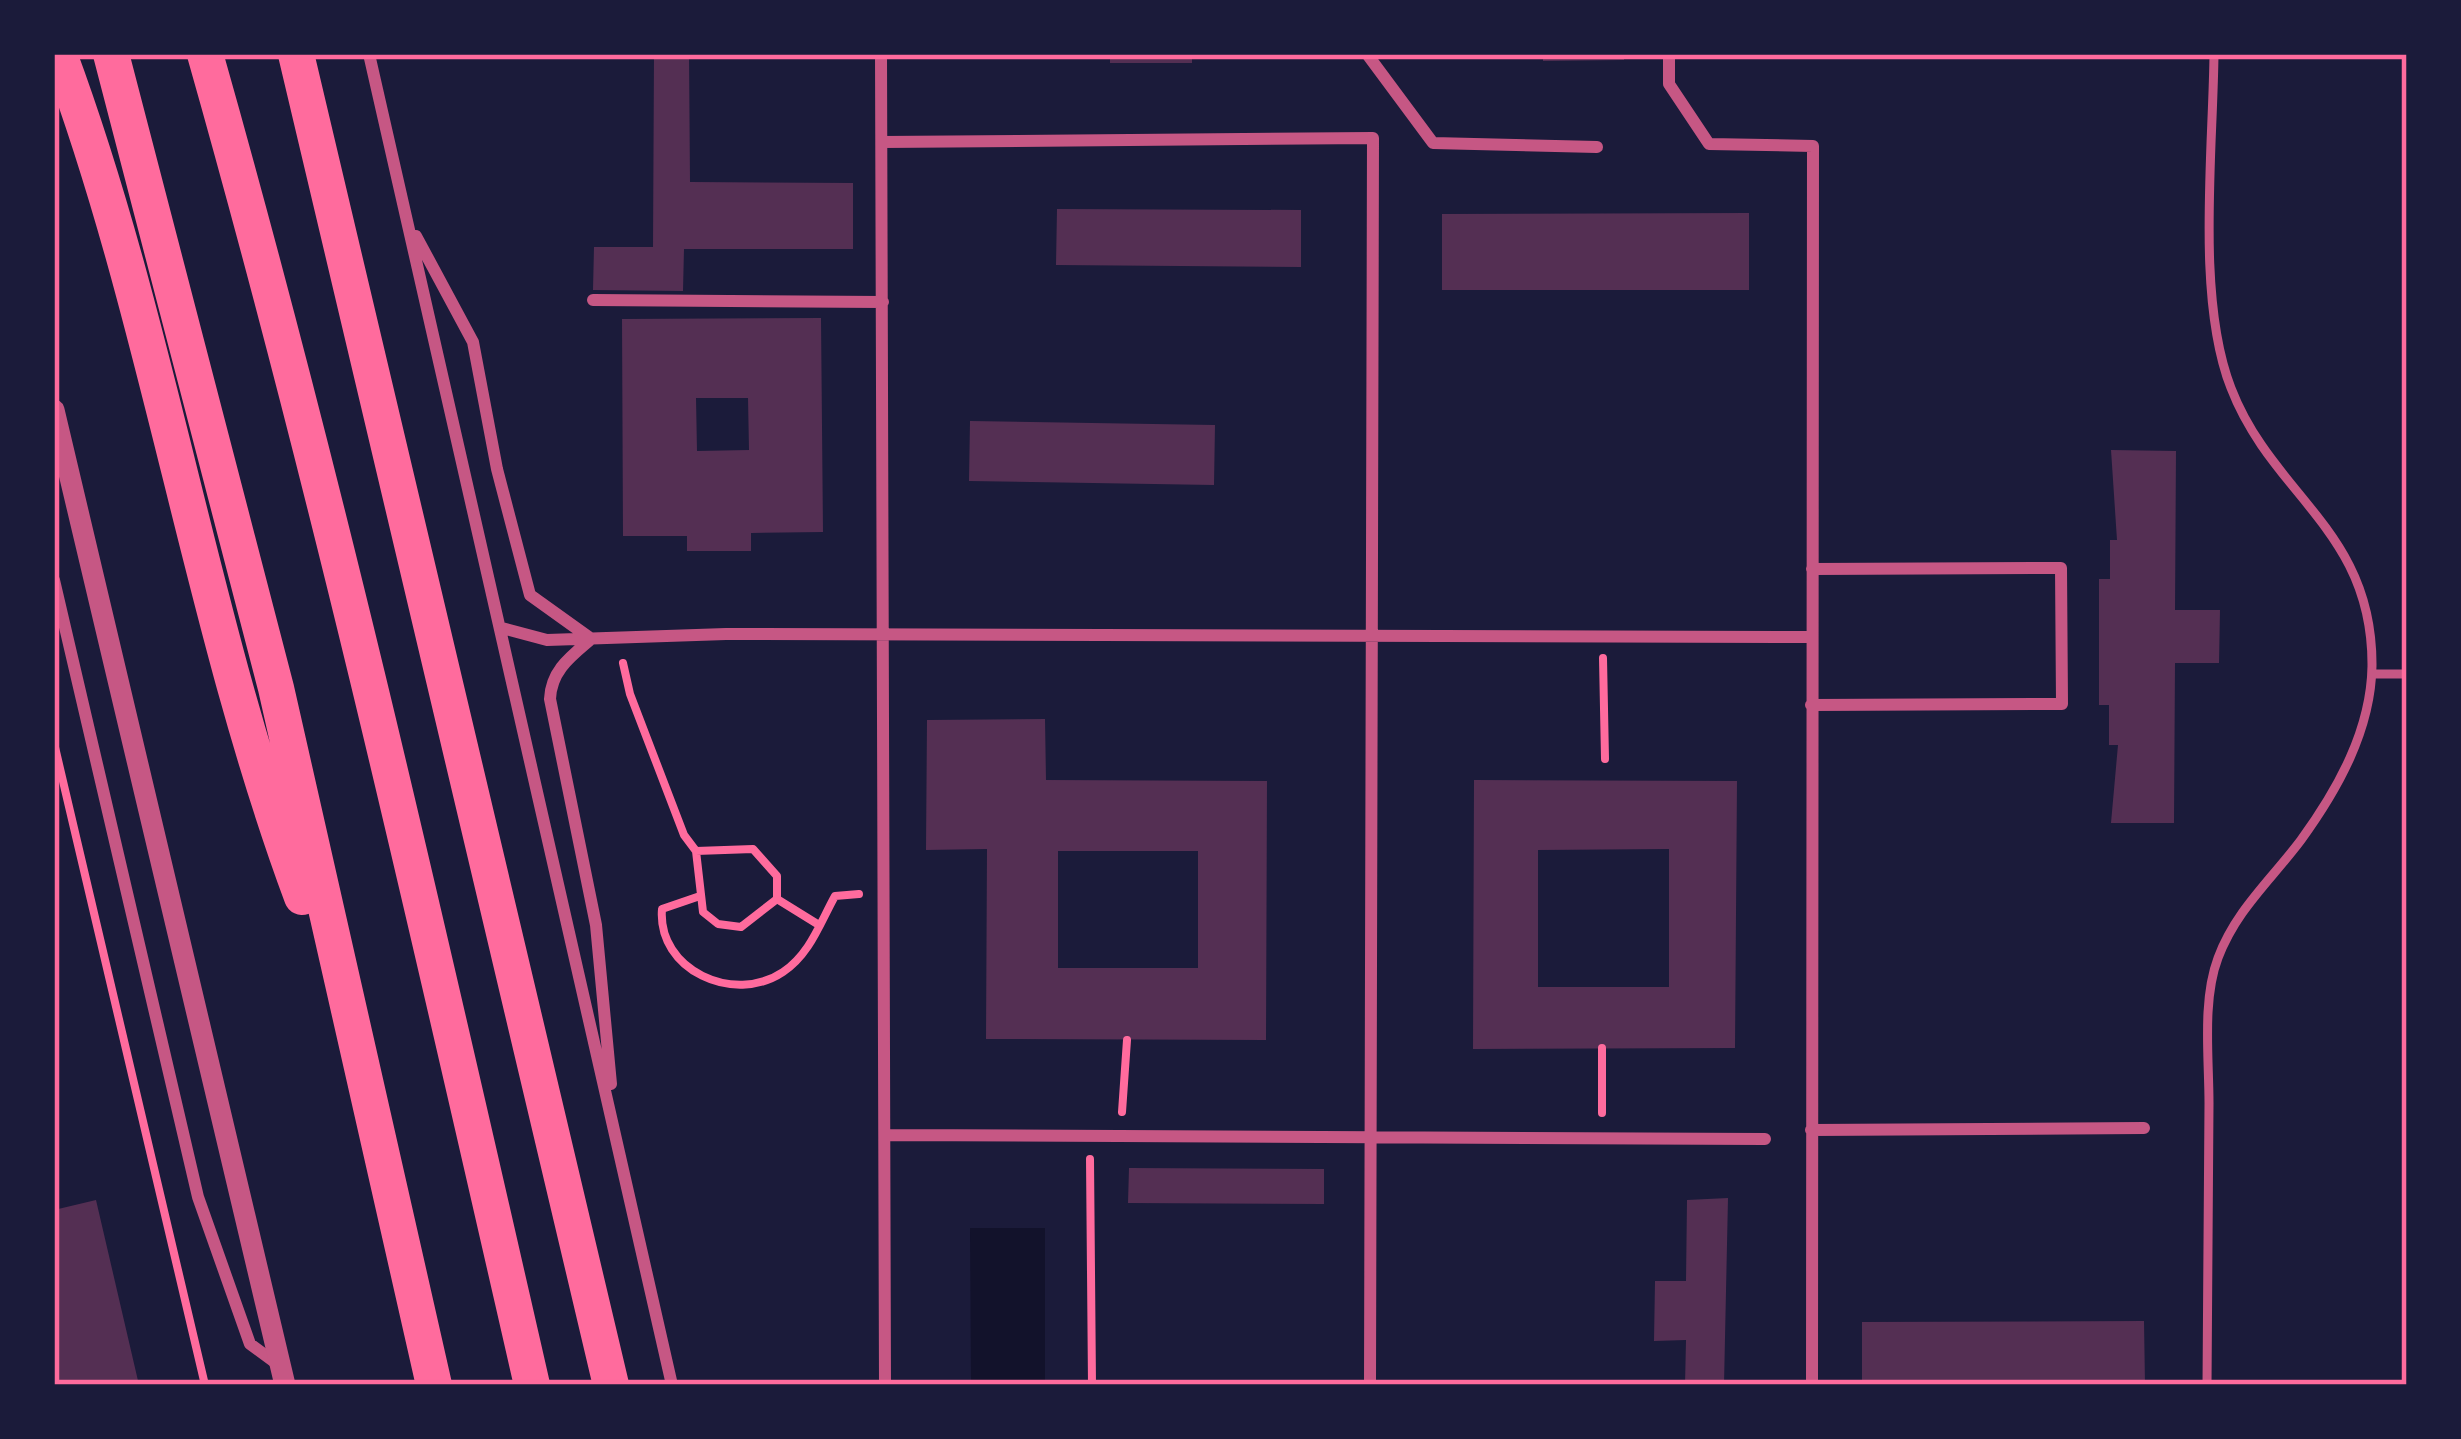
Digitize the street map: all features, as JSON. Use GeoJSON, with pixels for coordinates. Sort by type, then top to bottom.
{"type":"FeatureCollection","features":[{"type":"Feature","properties":{"kind":"highway"},"geometry":{"type":"LineString","coordinates":[[59,54],[86,126],[154,369],[237,708],[345,1002]]}},
{"type":"Feature","properties":{"kind":"highway"},"geometry":{"type":"LineString","coordinates":[[111,54],[276,688],[434,1385]]}},
{"type":"Feature","properties":{"kind":"highway"},"geometry":{"type":"LineString","coordinates":[[205,54],[282,325],[362,644],[532,1385]]}},
{"type":"Feature","properties":{"kind":"highway"},"geometry":{"type":"LineString","coordinates":[[296,54],[611,1385]]}},
{"type":"Feature","properties":{"kind":"street"},"geometry":{"type":"LineString","coordinates":[[369,54],[672,1385]]}},
{"type":"Feature","properties":{"kind":"street"},"geometry":{"type":"LineString","coordinates":[[880,54],[886,636],[885,1385]]}},
{"type":"Feature","properties":{"kind":"street"},"geometry":{"type":"LineString","coordinates":[[1367,54],[1432,142],[1597,147]]}},
{"type":"Feature","properties":{"kind":"street"},"geometry":{"type":"LineString","coordinates":[[1669,54],[1669,84],[1709,144],[1813,146],[1812,1385]]}},
{"type":"Feature","properties":{"kind":"street"},"geometry":{"type":"LineString","coordinates":[[882,142],[1373,138],[1370,1385]]}},
{"type":"Feature","properties":{"kind":"street"},"geometry":{"type":"LineString","coordinates":[[411,229],[447,286],[473,342],[497,469],[530,595],[591,639]]}},
{"type":"Feature","properties":{"kind":"street"},"geometry":{"type":"LineString","coordinates":[[593,300],[883,302]]}},
{"type":"Feature","properties":{"kind":"street"},"geometry":{"type":"LineString","coordinates":[[54,410],[283,1376]]}},
{"type":"Feature","properties":{"kind":"street"},"geometry":{"type":"LineString","coordinates":[[1810,705],[2062,704],[2061,568],[1812,569]]}},
{"type":"Feature","properties":{"kind":"street"},"geometry":{"type":"LineString","coordinates":[[54,580],[198,1197],[250,1344],[283,1376]]}},
{"type":"Feature","properties":{"kind":"street"},"geometry":{"type":"LineString","coordinates":[[502,628],[547,640],[1812,637]]}},
{"type":"Feature","properties":{"kind":"street"},"geometry":{"type":"LineString","coordinates":[[591,639],[562,664],[551,683],[550,699],[596,925],[616,1136]]}},
{"type":"Feature","properties":{"kind":"street"},"geometry":{"type":"LineString","coordinates":[[1811,1130],[2144,1128]]}},
{"type":"Feature","properties":{"kind":"street"},"geometry":{"type":"LineString","coordinates":[[887,1135],[1765,1139]]}},
{"type":"Feature","properties":{"kind":"lane"},"geometry":{"type":"LineString","coordinates":[[2207,1385],[2210,1028],[2216,963],[2238,914],[2301,840],[2341,778],[2364,724],[2372,674],[2372,634],[2360,585],[2338,539],[2257,435],[2231,390],[2215,329],[2213,54]]}},
{"type":"Feature","properties":{"kind":"lane"},"geometry":{"type":"LineString","coordinates":[[2372,674],[2407,674]]}},
{"type":"Feature","properties":{"kind":"path"},"geometry":{"type":"LineString","coordinates":[[1603,636],[1604,759]]}},
{"type":"Feature","properties":{"kind":"path"},"geometry":{"type":"LineString","coordinates":[[618,638],[630,694],[684,835],[696,851],[703,912],[718,924],[741,927],[777,899]]}},
{"type":"Feature","properties":{"kind":"path"},"geometry":{"type":"LineString","coordinates":[[54,742],[205,1385]]}},
{"type":"Feature","properties":{"kind":"path"},"geometry":{"type":"LineString","coordinates":[[696,851],[753,848],[777,876],[777,899]]}},
{"type":"Feature","properties":{"kind":"path"},"geometry":{"type":"LineString","coordinates":[[700,896],[662,909],[660,933],[674,956],[700,978],[734,983],[779,976],[807,951],[836,896],[886,893]]}},
{"type":"Feature","properties":{"kind":"path"},"geometry":{"type":"LineString","coordinates":[[777,899],[819,925]]}},
{"type":"Feature","properties":{"kind":"path"},"geometry":{"type":"LineString","coordinates":[[1092,1385],[1090,1157],[1126,1107],[1127,1040]]}},
{"type":"Feature","properties":{"kind":"path"},"geometry":{"type":"LineString","coordinates":[[1601,1139],[1603,1048]]}},
{"type":"Feature","properties":{"kind":"shaded area"},"geometry":{"type":"Polygon","coordinates":[[[970,1228],[1045,1228],[1045,1380],[971,1380],[970,1228]]]}},
{"type":"Feature","properties":{"kind":"building"},"geometry":{"type":"Polygon","coordinates":[[[654,54],[689,54],[690,182],[853,183],[853,249],[684,249],[683,291],[593,290],[594,247],[653,247],[654,54]]]}},
{"type":"Feature","properties":{"kind":"building"},"geometry":{"type":"Polygon","coordinates":[[[1110,54],[1192,54],[1192,63],[1110,63],[1110,54]]]}},
{"type":"Feature","properties":{"kind":"building"},"geometry":{"type":"Polygon","coordinates":[[[1543,54],[1624,54],[1624,60],[1543,61],[1543,54]]]}},
{"type":"Feature","properties":{"kind":"building"},"geometry":{"type":"Polygon","coordinates":[[[1873,54],[2136,54],[2136,59],[1873,58],[1873,54]]]}},
{"type":"Feature","properties":{"kind":"building"},"geometry":{"type":"Polygon","coordinates":[[[1057,209],[1301,210],[1301,267],[1056,265],[1057,209]]]}},
{"type":"Feature","properties":{"kind":"building"},"geometry":{"type":"Polygon","coordinates":[[[1749,213],[1749,290],[1442,290],[1442,214],[1749,213]]]}},
{"type":"Feature","properties":{"kind":"building"},"geometry":{"type":"Polygon","coordinates":[[[821,318],[823,532],[751,533],[751,551],[687,551],[687,536],[623,536],[622,319],[821,318]],[[696,398],[697,451],[749,450],[748,398],[696,398]]]}},
{"type":"Feature","properties":{"kind":"building"},"geometry":{"type":"Polygon","coordinates":[[[970,421],[1215,425],[1214,485],[969,481],[970,421]]]}},
{"type":"Feature","properties":{"kind":"building"},"geometry":{"type":"Polygon","coordinates":[[[2111,450],[2176,451],[2175,610],[2220,610],[2219,663],[2175,663],[2174,823],[2111,823],[2118,745],[2109,745],[2109,705],[2099,705],[2099,579],[2110,579],[2110,540],[2117,540],[2111,450]]]}},
{"type":"Feature","properties":{"kind":"building"},"geometry":{"type":"Polygon","coordinates":[[[1045,719],[1046,780],[1267,781],[1266,1040],[986,1039],[987,849],[926,850],[927,720],[1045,719]],[[1058,851],[1058,968],[1198,968],[1198,851],[1058,851]]]}},
{"type":"Feature","properties":{"kind":"building"},"geometry":{"type":"Polygon","coordinates":[[[1474,780],[1737,781],[1735,1048],[1473,1049],[1474,780]],[[1669,849],[1538,850],[1538,987],[1669,987],[1669,849]]]}},
{"type":"Feature","properties":{"kind":"building"},"geometry":{"type":"Polygon","coordinates":[[[1129,1168],[1324,1169],[1324,1204],[1128,1203],[1129,1168]]]}},
{"type":"Feature","properties":{"kind":"building"},"geometry":{"type":"Polygon","coordinates":[[[1728,1198],[1724,1385],[1685,1385],[1686,1340],[1654,1341],[1655,1281],[1686,1281],[1687,1200],[1728,1198]]]}},
{"type":"Feature","properties":{"kind":"building"},"geometry":{"type":"Polygon","coordinates":[[[96,1200],[139,1385],[54,1385],[54,1210],[96,1200]]]}},
{"type":"Feature","properties":{"kind":"building"},"geometry":{"type":"Polygon","coordinates":[[[2144,1321],[2145,1385],[1862,1385],[1862,1322],[2144,1321]]]}}]}
